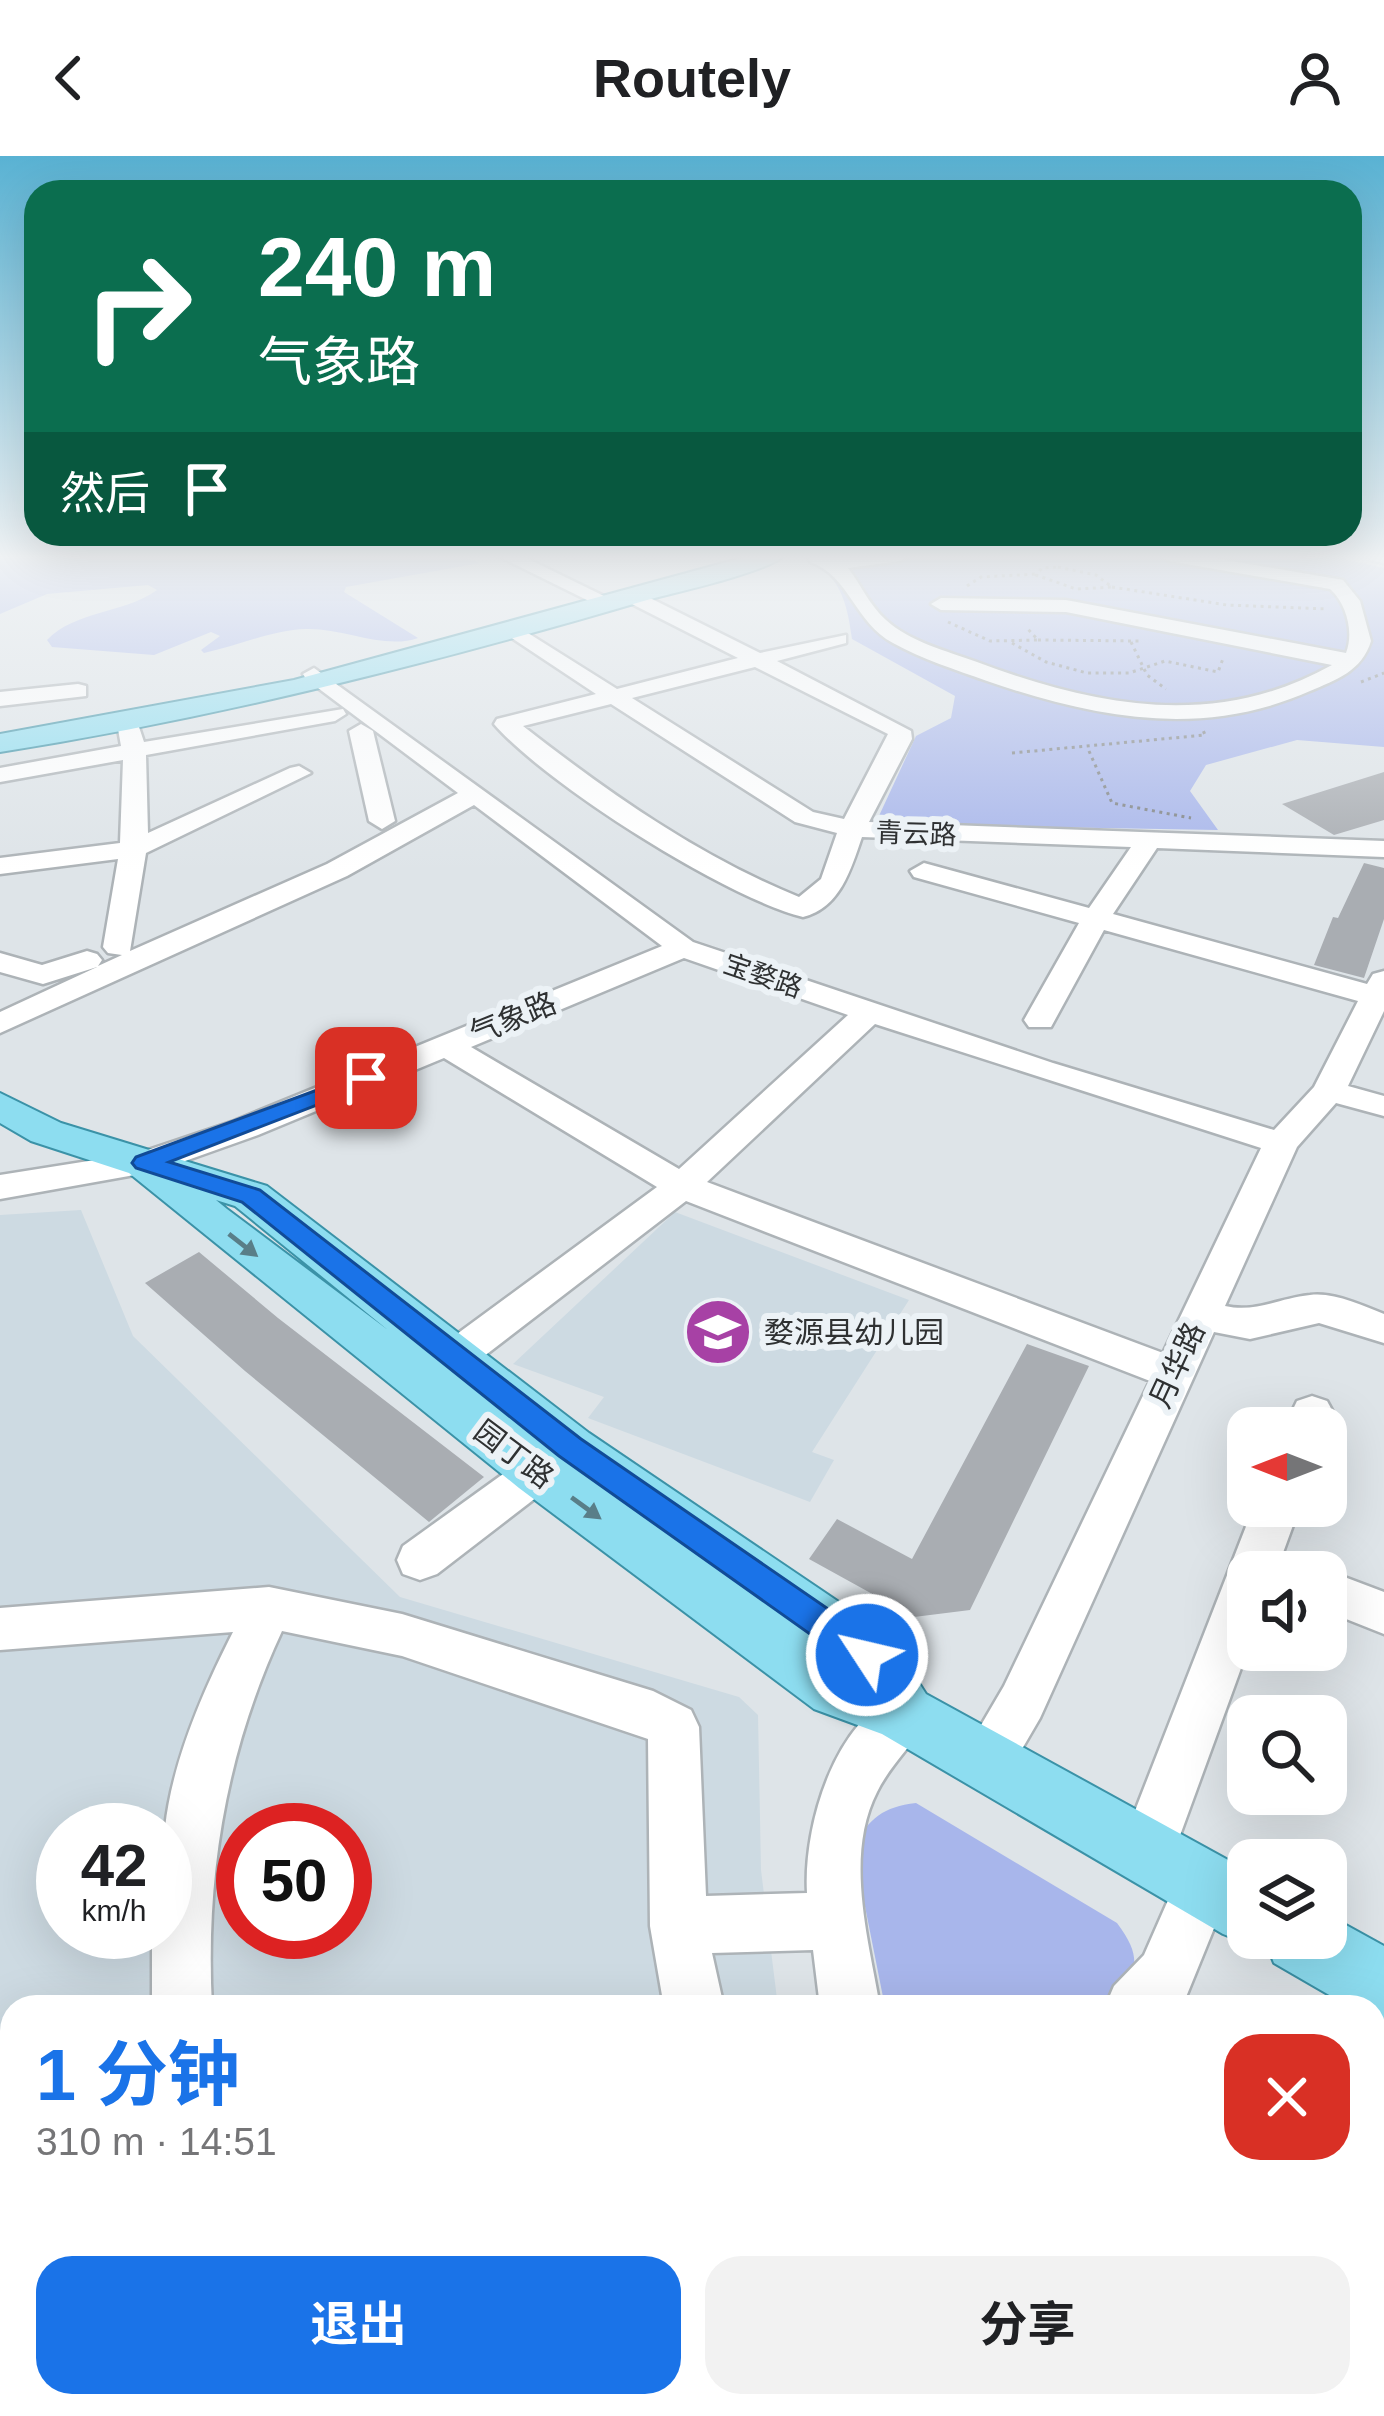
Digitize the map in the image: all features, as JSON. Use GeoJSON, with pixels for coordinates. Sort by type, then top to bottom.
{"type":"FeatureCollection","features":[{"type":"Feature","properties":{"kind":"main road"},"geometry":{"type":"LineString","coordinates":[[0,743],[128,724],[385,661]]}},
{"type":"Feature","properties":{"kind":"main road"},"geometry":{"type":"LineString","coordinates":[[0,731],[320,678]]}},
{"type":"Feature","properties":{"kind":"main road","name":"园丁路"},"geometry":{"type":"LineString","coordinates":[[0,1071],[80,1112],[211,1220],[554,1461],[836,1689],[904,1714],[1226,1897]]}},
{"type":"Feature","properties":{"kind":"main road","name":"园丁路"},"geometry":{"type":"LineString","coordinates":[[0,1106],[46,1132],[251,1196],[456,1356],[554,1461]]}},
{"type":"Feature","properties":{"kind":"main road"},"geometry":{"type":"LineString","coordinates":[[1335,1959],[1384,1987]]}},
{"type":"Feature","properties":{"kind":"street","name":"青云路"},"geometry":{"type":"LineString","coordinates":[[560,661],[804,817],[852,829],[1384,849]]}},
{"type":"Feature","properties":{"kind":"street"},"geometry":{"type":"LineString","coordinates":[[751,661],[505,724],[586,788],[705,862],[803,909],[833,882],[852,829],[900,739],[899,731],[754,661]]}},
{"type":"Feature","properties":{"kind":"street"},"geometry":{"type":"LineString","coordinates":[[956,661],[1081,702],[1125,710],[1201,712],[1249,707],[1333,674],[1350,662]]}},
{"type":"Feature","properties":{"kind":"street","name":"宝婺路"},"geometry":{"type":"LineString","coordinates":[[320,678],[682,948],[1281,1143]]}},
{"type":"Feature","properties":{"kind":"street"},"geometry":{"type":"LineString","coordinates":[[0,699],[78,691]]}},
{"type":"Feature","properties":{"kind":"street"},"geometry":{"type":"LineString","coordinates":[[0,775],[334,714]]}},
{"type":"Feature","properties":{"kind":"street"},"geometry":{"type":"LineString","coordinates":[[118,947],[133,849],[135,754],[128,724]]}},
{"type":"Feature","properties":{"kind":"street"},"geometry":{"type":"LineString","coordinates":[[362,731],[382,821]]}},
{"type":"Feature","properties":{"kind":"street"},"geometry":{"type":"LineString","coordinates":[[0,866],[133,849],[298,773]]}},
{"type":"Feature","properties":{"kind":"street"},"geometry":{"type":"LineString","coordinates":[[0,962],[43,975],[118,947],[382,821],[467,788]]}},
{"type":"Feature","properties":{"kind":"street"},"geometry":{"type":"LineString","coordinates":[[0,1024],[196,932],[268,905],[441,816],[467,788]]}},
{"type":"Feature","properties":{"kind":"street"},"geometry":{"type":"LineString","coordinates":[[1040,1020],[1097,916],[1140,859],[1146,841]]}},
{"type":"Feature","properties":{"kind":"street"},"geometry":{"type":"LineString","coordinates":[[924,872],[1380,988]]}},
{"type":"Feature","properties":{"kind":"street","name":"气象路"},"geometry":{"type":"LineString","coordinates":[[0,1187],[144,1163],[247,1128],[682,948]]}},
{"type":"Feature","properties":{"kind":"street","name":"月华路"},"geometry":{"type":"LineString","coordinates":[[986,1761],[1022,1702],[1281,1143],[1329,1091],[1380,988]]}},
{"type":"Feature","properties":{"kind":"street"},"geometry":{"type":"LineString","coordinates":[[456,1356],[682,1186],[869,1012]]}},
{"type":"Feature","properties":{"kind":"street"},"geometry":{"type":"LineString","coordinates":[[446,1046],[682,1186],[1172,1373]]}},
{"type":"Feature","properties":{"kind":"street"},"geometry":{"type":"LineString","coordinates":[[1329,1091],[1384,1106]]}},
{"type":"Feature","properties":{"kind":"street"},"geometry":{"type":"LineString","coordinates":[[1200,1313],[1241,1328],[1312,1308],[1384,1329]]}},
{"type":"Feature","properties":{"kind":"street"},"geometry":{"type":"LineString","coordinates":[[420,1560],[554,1461]]}},
{"type":"Feature","properties":{"kind":"street"},"geometry":{"type":"LineString","coordinates":[[1347,1598],[1384,1613]]}},
{"type":"Feature","properties":{"kind":"street"},"geometry":{"type":"LineString","coordinates":[[0,1629],[269,1608],[403,1635],[653,1714],[673,1727],[679,1926],[692,1995]]}},
{"type":"Feature","properties":{"kind":"street"},"geometry":{"type":"LineString","coordinates":[[181,1995],[186,1872],[197,1790],[242,1659],[269,1608]]}},
{"type":"Feature","properties":{"kind":"street"},"geometry":{"type":"LineString","coordinates":[[1147,1852],[1227,1639]]}},
{"type":"Feature","properties":{"kind":"street"},"geometry":{"type":"LineString","coordinates":[[848,1995],[833,1863],[838,1820],[852,1777],[904,1714]]}},
{"type":"Feature","properties":{"kind":"street"},"geometry":{"type":"LineString","coordinates":[[1147,1995],[1226,1897]]}},
{"type":"Feature","properties":{"kind":"street"},"geometry":{"type":"LineString","coordinates":[[679,1926],[839,1920]]}},
{"type":"Feature","properties":{"kind":"path"},"geometry":{"type":"LineString","coordinates":[[1054,661],[1146,673],[1164,661]]}},
{"type":"Feature","properties":{"kind":"path"},"geometry":{"type":"LineString","coordinates":[[1140,661],[1146,673],[1201,712]]}},
{"type":"Feature","properties":{"kind":"path"},"geometry":{"type":"LineString","coordinates":[[1167,661],[1218,672],[1222,661]]}},
{"type":"Feature","properties":{"kind":"path"},"geometry":{"type":"LineString","coordinates":[[1088,749],[1112,803],[1194,819],[1224,844]]}},
{"type":"Feature","properties":{"kind":"shaded area"},"geometry":{"type":"Polygon","coordinates":[[[893,661],[1384,661],[1384,747],[1297,740],[1206,765],[1190,791],[1218,830],[939,825],[878,818],[916,736],[951,718],[955,696],[893,661]]]}},
{"type":"Feature","properties":{"kind":"shaded area"},"geometry":{"type":"Polygon","coordinates":[[[81,1210],[133,1336],[400,1597],[739,1697],[758,1715],[761,1870],[777,1995],[0,1995],[0,1215],[81,1210]]]}},
{"type":"Feature","properties":{"kind":"shaded area","name":"婺源县幼儿园"},"geometry":{"type":"Polygon","coordinates":[[[675,1212],[909,1300],[812,1452],[834,1460],[810,1502],[588,1418],[604,1397],[513,1364],[675,1212]]]}},
{"type":"Feature","properties":{"kind":"shaded area"},"geometry":{"type":"Polygon","coordinates":[[[916,1803],[1117,1923],[1134,1955],[1125,1995],[883,1995],[853,1846],[865,1828],[895,1807],[916,1803]]]}},
{"type":"Feature","properties":{"kind":"building"},"geometry":{"type":"Polygon","coordinates":[[[1384,772],[1384,820],[1334,835],[1282,804],[1384,772]]]}},
{"type":"Feature","properties":{"kind":"building"},"geometry":{"type":"Polygon","coordinates":[[[1364,863],[1384,868],[1384,919],[1364,978],[1314,965],[1333,917],[1338,918],[1364,863]]]}},
{"type":"Feature","properties":{"kind":"building"},"geometry":{"type":"Polygon","coordinates":[[[199,1252],[484,1477],[429,1522],[145,1283],[199,1252]]]}},
{"type":"Feature","properties":{"kind":"building"},"geometry":{"type":"Polygon","coordinates":[[[1027,1344],[1089,1366],[970,1610],[914,1617],[809,1559],[837,1519],[912,1559],[1027,1344]]]}},
{"type":"Feature","properties":{"kind":"place","name":"婺源县幼儿园"},"geometry":{"type":"Point","coordinates":[718,1332]}},
{"type":"Feature","properties":{"kind":"route"},"geometry":{"type":"LineString","coordinates":[[366,1078],[247,1128],[144,1163],[251,1196],[570,1448],[867,1655]]}}]}
